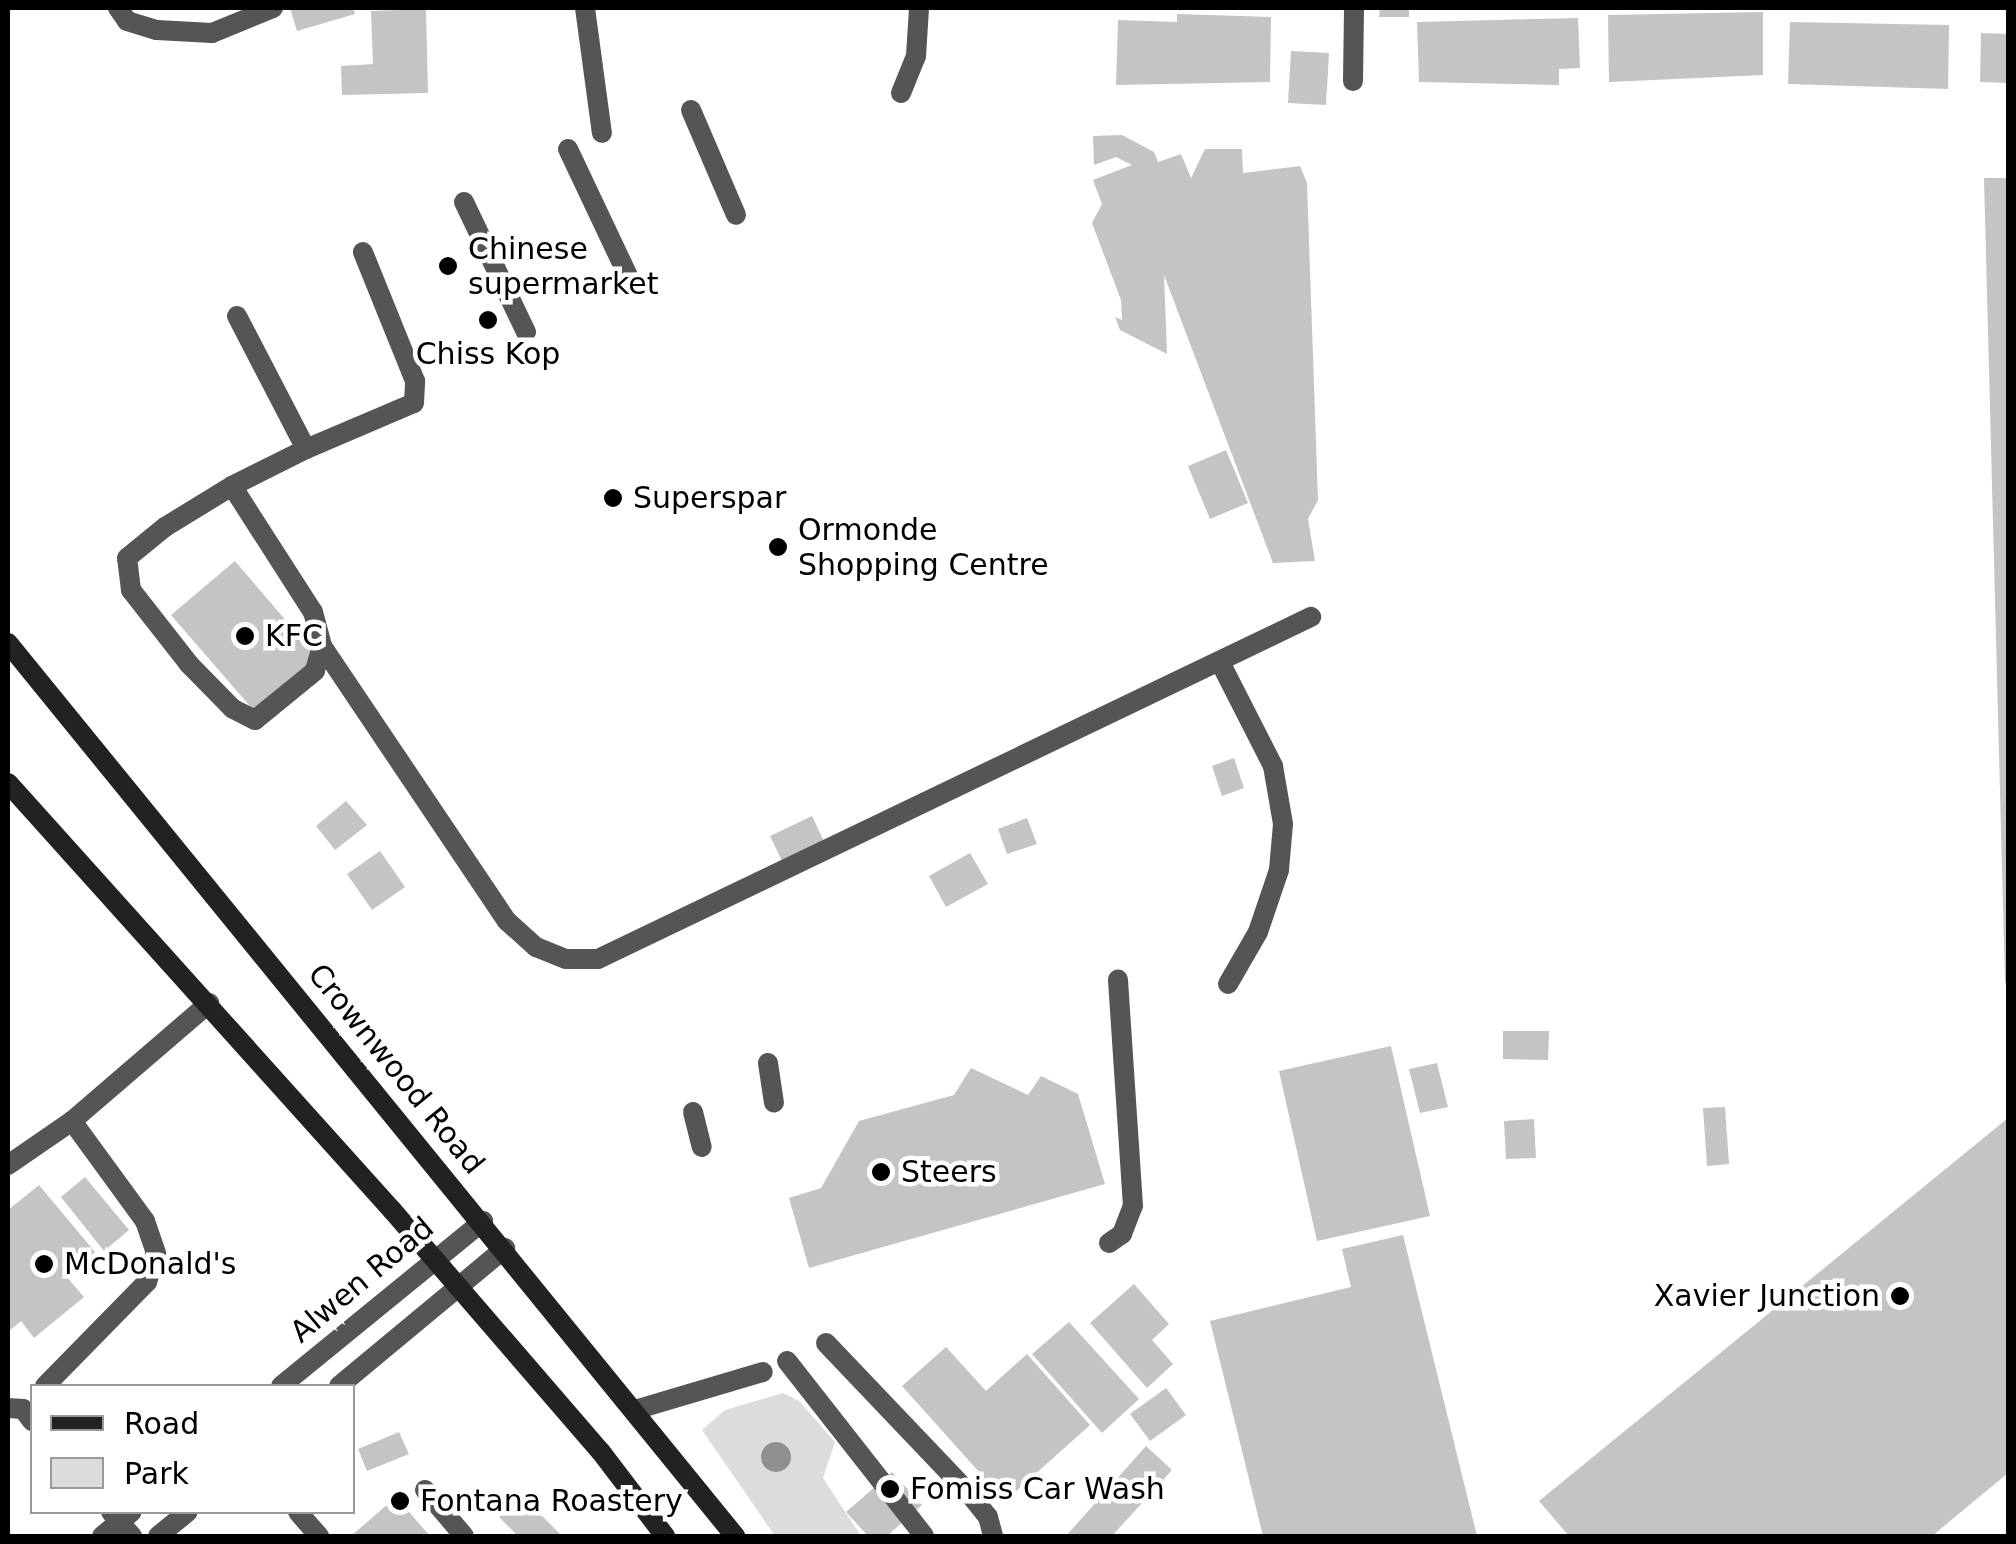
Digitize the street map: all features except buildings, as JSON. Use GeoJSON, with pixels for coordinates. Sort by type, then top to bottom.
{"type":"FeatureCollection","features":[{"type":"Feature","properties":{"kind":"main road","name":"Crownwood Road"},"geometry":{"type":"LineString","coordinates":[[8,642],[638,1410],[734,1536]]}},
{"type":"Feature","properties":{"kind":"main road"},"geometry":{"type":"LineString","coordinates":[[8,783],[434,1258],[666,1536]]}},
{"type":"Feature","properties":{"kind":"street"},"geometry":{"type":"LineString","coordinates":[[118,8],[127,21],[157,30],[212,32],[273,8]]}},
{"type":"Feature","properties":{"kind":"street"},"geometry":{"type":"LineString","coordinates":[[585,8],[602,133]]}},
{"type":"Feature","properties":{"kind":"street"},"geometry":{"type":"LineString","coordinates":[[900,94],[916,56],[919,8]]}},
{"type":"Feature","properties":{"kind":"street"},"geometry":{"type":"LineString","coordinates":[[1353,81],[1354,8]]}},
{"type":"Feature","properties":{"kind":"street"},"geometry":{"type":"LineString","coordinates":[[690,110],[736,214]]}},
{"type":"Feature","properties":{"kind":"street"},"geometry":{"type":"LineString","coordinates":[[568,149],[629,278]]}},
{"type":"Feature","properties":{"kind":"street"},"geometry":{"type":"LineString","coordinates":[[464,202],[526,332]]}},
{"type":"Feature","properties":{"kind":"street"},"geometry":{"type":"LineString","coordinates":[[322,646],[315,671],[292,696],[263,717],[246,718],[189,664],[130,590],[126,558],[232,486],[416,399],[364,252]]}},
{"type":"Feature","properties":{"kind":"street"},"geometry":{"type":"LineString","coordinates":[[236,316],[306,449]]}},
{"type":"Feature","properties":{"kind":"street"},"geometry":{"type":"LineString","coordinates":[[232,486],[313,612],[322,646],[507,921],[536,946],[566,959],[598,959],[1312,617]]}},
{"type":"Feature","properties":{"kind":"street"},"geometry":{"type":"LineString","coordinates":[[1220,662],[1274,766],[1282,824],[1268,901],[1228,984]]}},
{"type":"Feature","properties":{"kind":"street"},"geometry":{"type":"LineString","coordinates":[[1109,1242],[1122,1234],[1133,1206],[1118,979]]}},
{"type":"Feature","properties":{"kind":"street"},"geometry":{"type":"LineString","coordinates":[[8,1165],[72,1122],[209,1003]]}},
{"type":"Feature","properties":{"kind":"street"},"geometry":{"type":"LineString","coordinates":[[768,1063],[774,1103]]}},
{"type":"Feature","properties":{"kind":"street"},"geometry":{"type":"LineString","coordinates":[[692,1112],[702,1147]]}},
{"type":"Feature","properties":{"kind":"street"},"geometry":{"type":"LineString","coordinates":[[47,1384],[147,1282],[156,1253],[145,1221],[72,1122]]}},
{"type":"Feature","properties":{"kind":"street","name":"Alwen Road"},"geometry":{"type":"LineString","coordinates":[[283,1384],[482,1221]]}},
{"type":"Feature","properties":{"kind":"street"},"geometry":{"type":"LineString","coordinates":[[340,1384],[506,1248]]}},
{"type":"Feature","properties":{"kind":"street"},"geometry":{"type":"LineString","coordinates":[[826,1343],[967,1492],[988,1517],[993,1536]]}},
{"type":"Feature","properties":{"kind":"street"},"geometry":{"type":"LineString","coordinates":[[787,1361],[924,1536]]}},
{"type":"Feature","properties":{"kind":"street"},"geometry":{"type":"LineString","coordinates":[[638,1410],[762,1372]]}},
{"type":"Feature","properties":{"kind":"street"},"geometry":{"type":"LineString","coordinates":[[425,1490],[464,1536]]}},
{"type":"Feature","properties":{"kind":"street"},"geometry":{"type":"LineString","coordinates":[[158,1536],[186,1514]]}},
{"type":"Feature","properties":{"kind":"street"},"geometry":{"type":"LineString","coordinates":[[300,1514],[319,1536]]}},
{"type":"Feature","properties":{"kind":"street"},"geometry":{"type":"LineString","coordinates":[[102,1536],[124,1520]]}},
{"type":"Feature","properties":{"kind":"green space"},"geometry":{"type":"Polygon","coordinates":[[[783,1393],[799,1401],[835,1442],[823,1478],[861,1536],[775,1536],[702,1430],[725,1410],[783,1393]]]}},
{"type":"Feature","properties":{"kind":"place","name":"Chinese supermarket"},"geometry":{"type":"Point","coordinates":[448,266]}},
{"type":"Feature","properties":{"kind":"place","name":"Chiss Kop"},"geometry":{"type":"Point","coordinates":[488,320]}},
{"type":"Feature","properties":{"kind":"place","name":"Superspar"},"geometry":{"type":"Point","coordinates":[613,498]}},
{"type":"Feature","properties":{"kind":"place","name":"Ormonde Shopping Centre"},"geometry":{"type":"Point","coordinates":[778,547]}},
{"type":"Feature","properties":{"kind":"place","name":"KFC"},"geometry":{"type":"Point","coordinates":[245,636]}},
{"type":"Feature","properties":{"kind":"place","name":"Steers"},"geometry":{"type":"Point","coordinates":[881,1172]}},
{"type":"Feature","properties":{"kind":"place","name":"McDonald's"},"geometry":{"type":"Point","coordinates":[44,1264]}},
{"type":"Feature","properties":{"kind":"place","name":"Xavier Junction"},"geometry":{"type":"Point","coordinates":[1900,1296]}},
{"type":"Feature","properties":{"kind":"place","name":"Fomiss Car Wash"},"geometry":{"type":"Point","coordinates":[890,1489]}},
{"type":"Feature","properties":{"kind":"place","name":"Fontana Roastery"},"geometry":{"type":"Point","coordinates":[400,1501]}}]}
